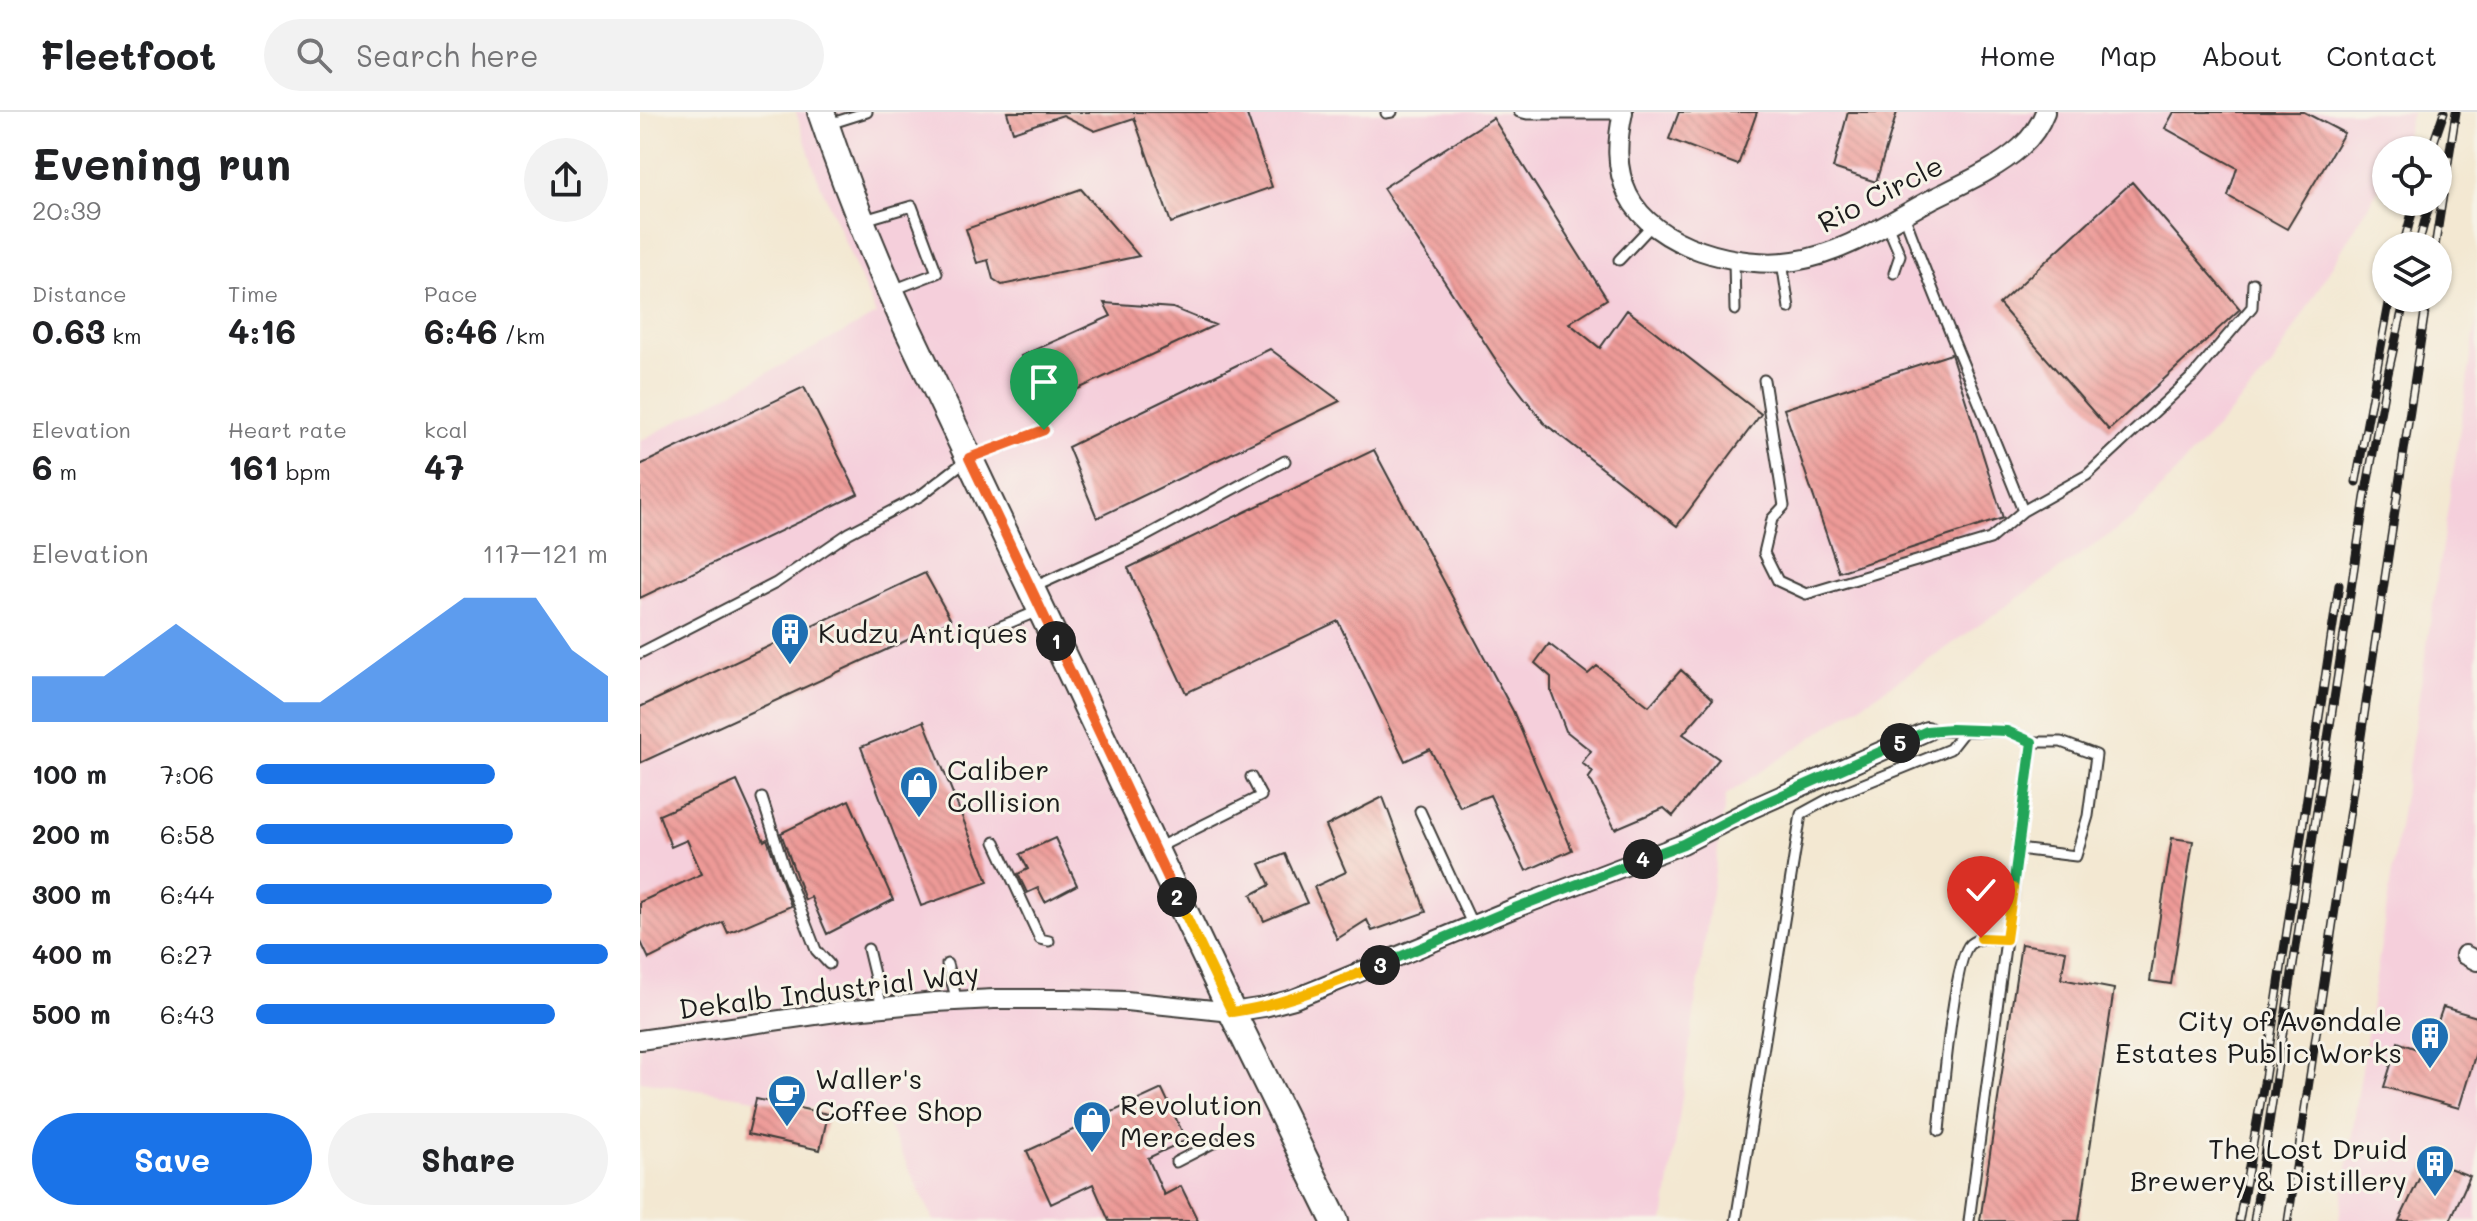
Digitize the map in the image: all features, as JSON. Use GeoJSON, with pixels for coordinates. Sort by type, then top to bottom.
{"type":"FeatureCollection","features":[{"type":"Feature","properties":{"kind":"main road"},"geometry":{"type":"LineString","coordinates":[[824,118],[860,221],[890,291],[930,367],[969,458],[1154,849],[1335,1221]]}},
{"type":"Feature","properties":{"kind":"street","name":"Rio Circle"},"geometry":{"type":"LineString","coordinates":[[1623,113],[1618,162],[1630,199],[1642,215],[1694,249],[1751,263],[1811,258],[1834,250],[2008,158],[2033,134],[2045,112]]}},
{"type":"Feature","properties":{"kind":"street","name":"Dekalb Industrial Way"},"geometry":{"type":"LineString","coordinates":[[640,1040],[882,1007],[957,1001],[1126,1001],[1232,1012],[1264,1007],[1294,999],[1683,844],[1751,809],[1927,731]]}},
{"type":"Feature","properties":{"kind":"lane"},"geometry":{"type":"LineString","coordinates":[[824,118],[867,112]]}},
{"type":"Feature","properties":{"kind":"lane"},"geometry":{"type":"LineString","coordinates":[[1386,113],[1392,112]]}},
{"type":"Feature","properties":{"kind":"lane"},"geometry":{"type":"LineString","coordinates":[[1519,112],[1623,113]]}},
{"type":"Feature","properties":{"kind":"lane"},"geometry":{"type":"LineString","coordinates":[[860,221],[912,206],[937,273],[890,291]]}},
{"type":"Feature","properties":{"kind":"lane"},"geometry":{"type":"LineString","coordinates":[[1894,273],[1900,255],[1895,218]]}},
{"type":"Feature","properties":{"kind":"lane"},"geometry":{"type":"LineString","coordinates":[[1895,218],[1976,391],[2023,511]]}},
{"type":"Feature","properties":{"kind":"lane"},"geometry":{"type":"LineString","coordinates":[[1619,260],[1653,224]]}},
{"type":"Feature","properties":{"kind":"lane"},"geometry":{"type":"LineString","coordinates":[[1734,259],[1735,310]]}},
{"type":"Feature","properties":{"kind":"lane"},"geometry":{"type":"LineString","coordinates":[[1782,262],[1789,308]]}},
{"type":"Feature","properties":{"kind":"lane"},"geometry":{"type":"LineString","coordinates":[[1764,380],[1784,506],[1772,519],[1764,553],[1778,581],[1806,594],[1990,539],[2023,511],[2087,475],[2192,377],[2252,307],[2253,283]]}},
{"type":"Feature","properties":{"kind":"lane"},"geometry":{"type":"LineString","coordinates":[[640,653],[776,583],[849,533],[920,496],[969,458],[1044,430]]}},
{"type":"Feature","properties":{"kind":"lane"},"geometry":{"type":"LineString","coordinates":[[992,630],[1036,600],[1142,538],[1285,461]]}},
{"type":"Feature","properties":{"kind":"lane"},"geometry":{"type":"LineString","coordinates":[[1736,1221],[1801,814],[1834,796],[1950,749],[1965,730]]}},
{"type":"Feature","properties":{"kind":"lane"},"geometry":{"type":"LineString","coordinates":[[1927,731],[2007,731],[2032,742],[2061,742],[2096,755],[2088,816],[2076,856],[2018,849]]}},
{"type":"Feature","properties":{"kind":"lane"},"geometry":{"type":"LineString","coordinates":[[1969,1221],[2032,742]]}},
{"type":"Feature","properties":{"kind":"lane"},"geometry":{"type":"LineString","coordinates":[[1154,849],[1261,796],[1251,777]]}},
{"type":"Feature","properties":{"kind":"lane"},"geometry":{"type":"LineString","coordinates":[[762,798],[785,870],[816,950],[829,964]]}},
{"type":"Feature","properties":{"kind":"lane"},"geometry":{"type":"LineString","coordinates":[[1420,811],[1473,926]]}},
{"type":"Feature","properties":{"kind":"lane"},"geometry":{"type":"LineString","coordinates":[[995,842],[1040,939],[1049,941]]}},
{"type":"Feature","properties":{"kind":"lane"},"geometry":{"type":"LineString","coordinates":[[1939,1131],[1953,1010],[1963,955],[1969,945],[1981,938],[2006,939]]}},
{"type":"Feature","properties":{"kind":"lane"},"geometry":{"type":"LineString","coordinates":[[868,949],[882,1007]]}},
{"type":"Feature","properties":{"kind":"lane"},"geometry":{"type":"LineString","coordinates":[[947,964],[957,1001]]}},
{"type":"Feature","properties":{"kind":"lane"},"geometry":{"type":"LineString","coordinates":[[1176,1162],[1215,1142]]}},
{"type":"Feature","properties":{"kind":"shaded area"},"geometry":{"type":"Polygon","coordinates":[[[796,112],[2412,112],[2406,136],[2372,136],[2372,199],[2272,366],[2135,517],[1726,795],[1664,1221],[934,1221],[885,1119],[640,1081],[640,441],[876,315],[816,174],[796,112]]]}},
{"type":"Feature","properties":{"kind":"shaded area"},"geometry":{"type":"Polygon","coordinates":[[[2477,318],[2477,1221],[2339,1221],[2362,1068],[2477,318]]]}},
{"type":"Feature","properties":{"kind":"building"},"geometry":{"type":"Polygon","coordinates":[[[1007,112],[1246,112],[1272,187],[1171,223],[1134,118],[1095,131],[1063,115],[1013,132],[1007,112]]]}},
{"type":"Feature","properties":{"kind":"building"},"geometry":{"type":"Polygon","coordinates":[[[1679,112],[1757,112],[1738,165],[1669,139],[1679,112]]]}},
{"type":"Feature","properties":{"kind":"building"},"geometry":{"type":"Polygon","coordinates":[[[1848,112],[1897,112],[1876,182],[1833,168],[1848,112]]]}},
{"type":"Feature","properties":{"kind":"building"},"geometry":{"type":"Polygon","coordinates":[[[2174,112],[2304,112],[2344,133],[2287,229],[2228,196],[2237,168],[2165,128],[2174,112]]]}},
{"type":"Feature","properties":{"kind":"building"},"geometry":{"type":"Polygon","coordinates":[[[1493,118],[1607,299],[1569,323],[1600,348],[1627,310],[1761,414],[1677,526],[1544,423],[1500,366],[1383,188],[1493,118]]]}},
{"type":"Feature","properties":{"kind":"building"},"geometry":{"type":"Polygon","coordinates":[[[2132,182],[2240,309],[2109,430],[1999,304],[2132,182]]]}},
{"type":"Feature","properties":{"kind":"building"},"geometry":{"type":"Polygon","coordinates":[[[1081,189],[1139,256],[1002,285],[993,279],[988,260],[977,263],[966,229],[1081,189]]]}},
{"type":"Feature","properties":{"kind":"building"},"geometry":{"type":"Polygon","coordinates":[[[1104,303],[1173,308],[1215,325],[1044,405],[1021,356],[1111,316],[1104,303]]]}},
{"type":"Feature","properties":{"kind":"building"},"geometry":{"type":"Polygon","coordinates":[[[1270,349],[1340,401],[1097,518],[1068,447],[1270,349]]]}},
{"type":"Feature","properties":{"kind":"building"},"geometry":{"type":"Polygon","coordinates":[[[1951,354],[2003,518],[1839,572],[1784,409],[1951,354]]]}},
{"type":"Feature","properties":{"kind":"building"},"geometry":{"type":"Polygon","coordinates":[[[804,387],[858,494],[640,598],[640,465],[804,387]]]}},
{"type":"Feature","properties":{"kind":"building"},"geometry":{"type":"Polygon","coordinates":[[[1374,450],[1513,711],[1572,850],[1526,871],[1490,795],[1460,807],[1430,749],[1405,761],[1338,621],[1186,693],[1128,568],[1374,450]]]}},
{"type":"Feature","properties":{"kind":"building","name":"Kudzu Antiques"},"geometry":{"type":"Polygon","coordinates":[[[925,573],[951,620],[640,763],[640,707],[925,573]]]}},
{"type":"Feature","properties":{"kind":"building"},"geometry":{"type":"Polygon","coordinates":[[[1549,644],[1588,674],[1597,666],[1649,706],[1681,670],[1713,699],[1683,734],[1719,759],[1673,816],[1664,808],[1615,829],[1588,779],[1593,772],[1582,763],[1591,751],[1566,731],[1551,691],[1551,677],[1535,663],[1549,644]]]}},
{"type":"Feature","properties":{"kind":"building"},"geometry":{"type":"Polygon","coordinates":[[[924,721],[988,882],[921,906],[861,747],[924,721]]]}},
{"type":"Feature","properties":{"kind":"building"},"geometry":{"type":"Polygon","coordinates":[[[737,781],[764,841],[767,839],[791,906],[728,933],[723,922],[649,959],[640,940],[640,902],[702,874],[687,840],[671,847],[659,815],[737,781]]]}},
{"type":"Feature","properties":{"kind":"building"},"geometry":{"type":"Polygon","coordinates":[[[1383,797],[1426,912],[1372,931],[1367,920],[1337,939],[1314,887],[1346,872],[1326,826],[1383,797]]]}},
{"type":"Feature","properties":{"kind":"building"},"geometry":{"type":"Polygon","coordinates":[[[849,800],[893,900],[827,934],[811,897],[805,900],[781,833],[849,800]]]}},
{"type":"Feature","properties":{"kind":"building"},"geometry":{"type":"Polygon","coordinates":[[[1055,838],[1077,885],[1045,902],[1038,888],[1027,893],[1018,874],[1028,869],[1020,854],[1055,838]]]}},
{"type":"Feature","properties":{"kind":"building"},"geometry":{"type":"Polygon","coordinates":[[[2172,838],[2193,841],[2171,984],[2150,981],[2172,838]]]}},
{"type":"Feature","properties":{"kind":"building"},"geometry":{"type":"Polygon","coordinates":[[[1285,854],[1307,903],[1264,921],[1251,895],[1270,885],[1260,864],[1285,854]]]}},
{"type":"Feature","properties":{"kind":"building"},"geometry":{"type":"Polygon","coordinates":[[[2021,944],[2066,951],[2061,979],[2114,989],[2079,1221],[1980,1221],[2021,944]]]}},
{"type":"Feature","properties":{"kind":"building","name":"City of Avondale Estates Public Works"},"geometry":{"type":"Polygon","coordinates":[[[2443,1007],[2477,1017],[2477,1049],[2459,1108],[2384,1087],[2398,1042],[2427,1053],[2443,1007]]]}},
{"type":"Feature","properties":{"kind":"building","name":"Revolution Mercedes"},"geometry":{"type":"Polygon","coordinates":[[[1162,1089],[1186,1140],[1148,1158],[1164,1195],[1181,1186],[1198,1221],[1109,1221],[1093,1184],[1051,1204],[1027,1151],[1162,1089]]]}},
{"type":"Feature","properties":{"kind":"building","name":"Waller's Coffee Shop"},"geometry":{"type":"Polygon","coordinates":[[[756,1099],[828,1114],[820,1150],[748,1134],[756,1099]]]}},
{"type":"Feature","properties":{"kind":"building","name":"The Lost Druid Brewery & Distillery"},"geometry":{"type":"Polygon","coordinates":[[[2428,1160],[2470,1176],[2450,1221],[2399,1221],[2428,1160]]]}},
{"type":"Feature","properties":{"kind":"railway"},"geometry":{"type":"LineString","coordinates":[[2436,136],[2444,112]]}},
{"type":"Feature","properties":{"kind":"railway"},"geometry":{"type":"LineString","coordinates":[[2437,232],[2456,112]]}},
{"type":"Feature","properties":{"kind":"railway"},"geometry":{"type":"LineString","coordinates":[[2407,232],[2411,216]]}},
{"type":"Feature","properties":{"kind":"railway"},"geometry":{"type":"LineString","coordinates":[[2422,232],[2426,216]]}},
{"type":"Feature","properties":{"kind":"railway"},"geometry":{"type":"LineString","coordinates":[[2356,482],[2387,312]]}},
{"type":"Feature","properties":{"kind":"railway"},"geometry":{"type":"LineString","coordinates":[[2254,1221],[2365,497],[2402,312]]}},
{"type":"Feature","properties":{"kind":"railway"},"geometry":{"type":"LineString","coordinates":[[2288,1221],[2425,312]]}},
{"type":"Feature","properties":{"kind":"railway"},"geometry":{"type":"LineString","coordinates":[[2239,1221],[2264,1083],[2339,585]]}},
{"type":"Feature","properties":{"kind":"place","name":"Kudzu Antiques"},"geometry":{"type":"Point","coordinates":[790,666]}},
{"type":"Feature","properties":{"kind":"place","name":"Caliber Collision"},"geometry":{"type":"Point","coordinates":[919,819]}},
{"type":"Feature","properties":{"kind":"place","name":"City of Avondale Estates Public Works"},"geometry":{"type":"Point","coordinates":[2430,1070]}},
{"type":"Feature","properties":{"kind":"place","name":"Waller's Coffee Shop"},"geometry":{"type":"Point","coordinates":[787,1128]}},
{"type":"Feature","properties":{"kind":"place","name":"Revolution Mercedes"},"geometry":{"type":"Point","coordinates":[1092,1154]}},
{"type":"Feature","properties":{"kind":"place","name":"The Lost Druid Brewery & Distillery"},"geometry":{"type":"Point","coordinates":[2435,1198]}},
{"type":"Feature","properties":{"kind":"route"},"geometry":{"type":"LineString","coordinates":[[1044,430],[969,458],[1232,1012],[1294,999],[1515,908],[1683,844],[1751,809],[1927,731],[2007,731],[2032,742],[2006,939],[1981,938]]}}]}
